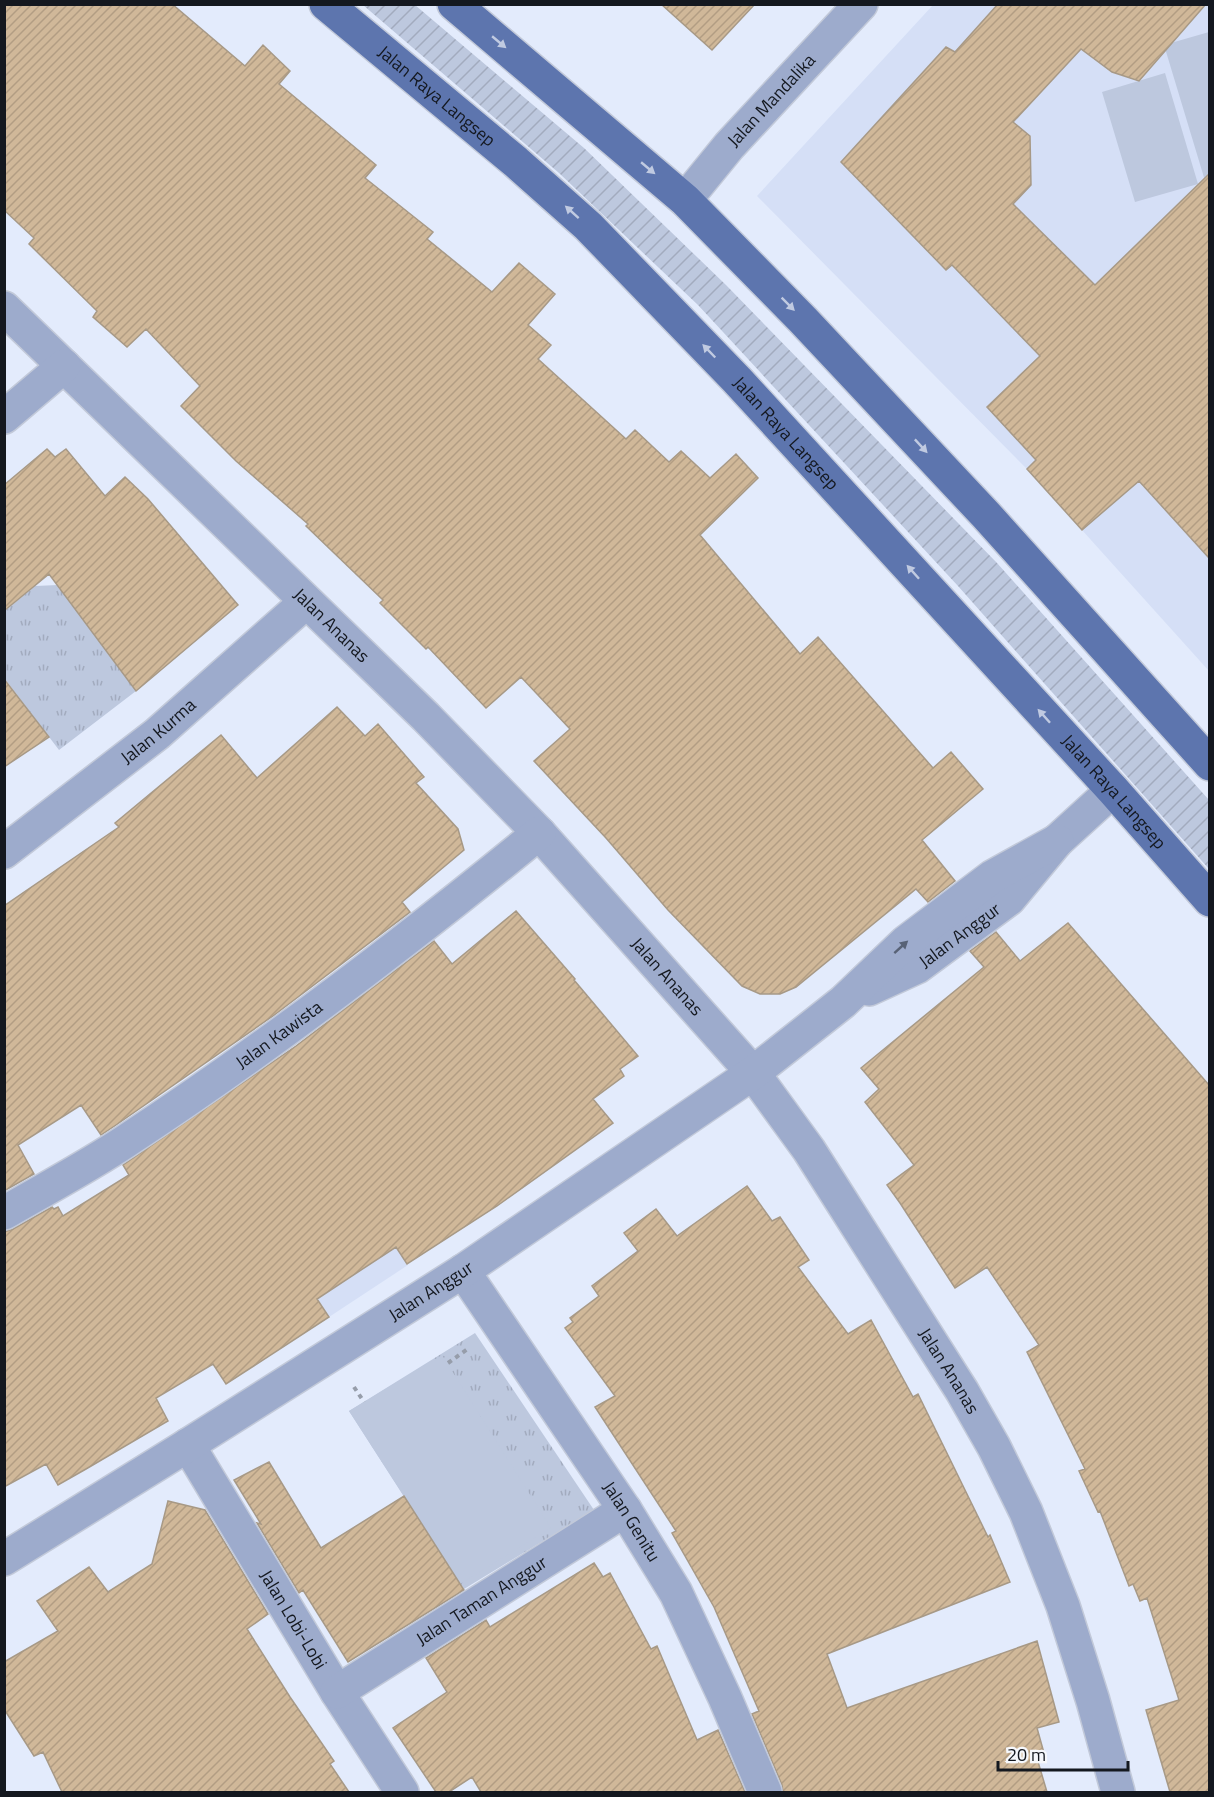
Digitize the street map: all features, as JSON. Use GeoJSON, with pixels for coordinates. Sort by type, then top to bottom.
{"type":"FeatureCollection","features":[{"type":"Feature","properties":{"kind":"main road","name":"Jalan Raya Langsep"},"geometry":{"type":"LineString","coordinates":[[326,4],[516,162],[588,226],[737,380],[1113,790],[1209,900]]}},
{"type":"Feature","properties":{"kind":"main road"},"geometry":{"type":"LineString","coordinates":[[454,4],[685,200],[804,320],[986,515],[1209,764]]}},
{"type":"Feature","properties":{"kind":"street","name":"Jalan Mandalika"},"geometry":{"type":"LineString","coordinates":[[685,200],[729,146],[861,4]]}},
{"type":"Feature","properties":{"kind":"street","name":"Jalan Ananas"},"geometry":{"type":"LineString","coordinates":[[4,308],[426,717],[538,833],[753,1073],[809,1150],[962,1391],[994,1447],[1026,1512],[1063,1606],[1093,1701],[1118,1792]]}},
{"type":"Feature","properties":{"kind":"street"},"geometry":{"type":"LineString","coordinates":[[4,417],[64,366]]}},
{"type":"Feature","properties":{"kind":"street","name":"Jalan Kurma"},"geometry":{"type":"LineString","coordinates":[[4,852],[157,734],[306,602]]}},
{"type":"Feature","properties":{"kind":"street","name":"Jalan Anggur"},"geometry":{"type":"LineString","coordinates":[[4,1558],[463,1271],[753,1073],[843,1002],[917,967],[1009,899],[1057,841],[1113,790]]}},
{"type":"Feature","properties":{"kind":"street","name":"Jalan Kawista"},"geometry":{"type":"LineString","coordinates":[[4,1213],[124,1142],[246,1059],[381,959],[538,833]]}},
{"type":"Feature","properties":{"kind":"street","name":"Jalan Genitu"},"geometry":{"type":"LineString","coordinates":[[463,1271],[626,1510],[676,1593],[725,1698],[765,1792]]}},
{"type":"Feature","properties":{"kind":"street","name":"Jalan Lobi-Lobi"},"geometry":{"type":"LineString","coordinates":[[188,1445],[337,1692],[402,1792]]}},
{"type":"Feature","properties":{"kind":"street","name":"Jalan Taman Anggur"},"geometry":{"type":"LineString","coordinates":[[337,1692],[626,1510]]}},
{"type":"Feature","properties":{"kind":"shaded area"},"geometry":{"type":"Polygon","coordinates":[[[933,5],[1209,5],[1209,671],[1027,469],[757,196],[933,5]]]}},
{"type":"Feature","properties":{"kind":"shaded area"},"geometry":{"type":"Polygon","coordinates":[[[335,1158],[408,1265],[329,1317],[257,1209],[335,1158]]]}},
{"type":"Feature","properties":{"kind":"green space"},"geometry":{"type":"Polygon","coordinates":[[[363,5],[415,5],[584,148],[726,285],[997,563],[1209,800],[1209,869],[958,586],[698,305],[559,173],[363,5]]]}},
{"type":"Feature","properties":{"kind":"green space"},"geometry":{"type":"Polygon","coordinates":[[[1209,32],[1209,194],[1164,45],[1209,32]]]}},
{"type":"Feature","properties":{"kind":"green space"},"geometry":{"type":"Polygon","coordinates":[[[1165,73],[1198,184],[1135,202],[1102,92],[1165,73]]]}},
{"type":"Feature","properties":{"kind":"green space"},"geometry":{"type":"Polygon","coordinates":[[[58,585],[136,691],[59,750],[5,679],[5,611],[35,586],[58,585]]]}},
{"type":"Feature","properties":{"kind":"green space"},"geometry":{"type":"Polygon","coordinates":[[[475,1333],[594,1510],[464,1589],[349,1411],[475,1333]]]}},
{"type":"Feature","properties":{"kind":"green space"},"geometry":{"type":"Polygon","coordinates":[[[442,1355],[551,1528],[460,1584],[349,1411],[442,1355]]]}},
{"type":"Feature","properties":{"kind":"building"},"geometry":{"type":"Polygon","coordinates":[[[4,4],[172,4],[245,66],[263,45],[290,71],[279,84],[376,165],[365,178],[433,232],[427,239],[492,292],[519,263],[555,294],[528,325],[551,345],[538,359],[626,439],[635,430],[669,462],[681,451],[710,478],[736,454],[758,478],[700,535],[800,654],[818,637],[933,768],[951,752],[983,789],[922,840],[955,881],[928,902],[916,889],[796,987],[780,994],[760,994],[742,986],[668,910],[606,838],[534,761],[570,729],[521,677],[486,708],[428,647],[426,649],[380,603],[383,600],[306,526],[308,524],[236,461],[181,406],[200,386],[146,329],[127,347],[93,317],[97,311],[29,244],[34,238],[4,210],[4,4]]]}},
{"type":"Feature","properties":{"kind":"building"},"geometry":{"type":"Polygon","coordinates":[[[661,4],[755,4],[712,50],[661,4]]]}},
{"type":"Feature","properties":{"kind":"building"},"geometry":{"type":"Polygon","coordinates":[[[998,4],[1206,4],[1139,81],[1112,72],[1081,49],[1013,122],[1030,136],[1031,185],[1013,204],[1095,285],[1209,174],[1209,558],[1139,481],[1082,530],[1027,469],[1036,460],[987,407],[1040,356],[952,265],[946,270],[841,162],[946,47],[955,52],[998,4]]]}},
{"type":"Feature","properties":{"kind":"building"},"geometry":{"type":"Polygon","coordinates":[[[47,449],[55,457],[66,449],[105,496],[125,477],[148,499],[238,605],[136,691],[49,574],[4,611],[4,485],[47,449]]]}},
{"type":"Feature","properties":{"kind":"building"},"geometry":{"type":"Polygon","coordinates":[[[4,679],[49,737],[4,767],[4,679]]]}},
{"type":"Feature","properties":{"kind":"building"},"geometry":{"type":"Polygon","coordinates":[[[337,707],[365,736],[378,724],[424,777],[416,783],[458,829],[464,850],[402,902],[410,912],[273,1016],[101,1135],[81,1105],[18,1145],[34,1174],[4,1191],[4,906],[119,827],[115,823],[221,735],[257,778],[337,707]]]}},
{"type":"Feature","properties":{"kind":"building"},"geometry":{"type":"Polygon","coordinates":[[[516,911],[638,1056],[620,1069],[624,1076],[593,1099],[613,1123],[497,1206],[407,1264],[396,1247],[317,1299],[329,1317],[226,1384],[213,1364],[156,1398],[168,1421],[58,1485],[46,1464],[4,1487],[4,1232],[52,1207],[54,1209],[58,1207],[63,1216],[129,1175],[123,1165],[296,1046],[434,941],[452,964],[516,911]]]}},
{"type":"Feature","properties":{"kind":"building"},"geometry":{"type":"Polygon","coordinates":[[[1068,923],[1209,1085],[1209,1792],[1170,1792],[1146,1710],[1179,1700],[1147,1598],[1140,1601],[1133,1584],[1129,1586],[1100,1511],[1098,1512],[1079,1471],[1085,1469],[1027,1352],[1039,1345],[987,1267],[955,1288],[887,1185],[914,1165],[865,1102],[879,1089],[861,1068],[984,967],[970,951],[996,932],[1020,961],[1068,923]]]}},
{"type":"Feature","properties":{"kind":"building"},"geometry":{"type":"Polygon","coordinates":[[[747,1186],[772,1221],[780,1217],[809,1260],[798,1267],[848,1334],[871,1320],[913,1397],[918,1394],[988,1537],[990,1535],[1010,1582],[827,1654],[847,1708],[1037,1641],[1059,1722],[1037,1728],[1044,1753],[1036,1755],[1047,1792],[783,1792],[752,1714],[759,1711],[714,1607],[672,1533],[676,1531],[595,1407],[615,1396],[565,1328],[573,1322],[570,1318],[599,1296],[592,1286],[638,1251],[624,1233],[656,1209],[677,1236],[747,1186]]]}},
{"type":"Feature","properties":{"kind":"building"},"geometry":{"type":"Polygon","coordinates":[[[269,1462],[321,1548],[404,1496],[464,1590],[348,1662],[303,1590],[299,1593],[234,1480],[269,1462]]]}},
{"type":"Feature","properties":{"kind":"building"},"geometry":{"type":"Polygon","coordinates":[[[168,1501],[205,1510],[268,1614],[247,1629],[334,1761],[330,1764],[349,1792],[62,1792],[43,1752],[34,1756],[4,1709],[4,1662],[58,1631],[37,1601],[89,1567],[108,1592],[152,1564],[168,1501]]]}},
{"type":"Feature","properties":{"kind":"building"},"geometry":{"type":"Polygon","coordinates":[[[594,1563],[603,1577],[610,1573],[651,1649],[657,1646],[697,1740],[718,1730],[745,1792],[481,1792],[472,1777],[449,1792],[436,1792],[393,1728],[447,1692],[426,1658],[486,1620],[490,1627],[594,1563]]]}}]}
